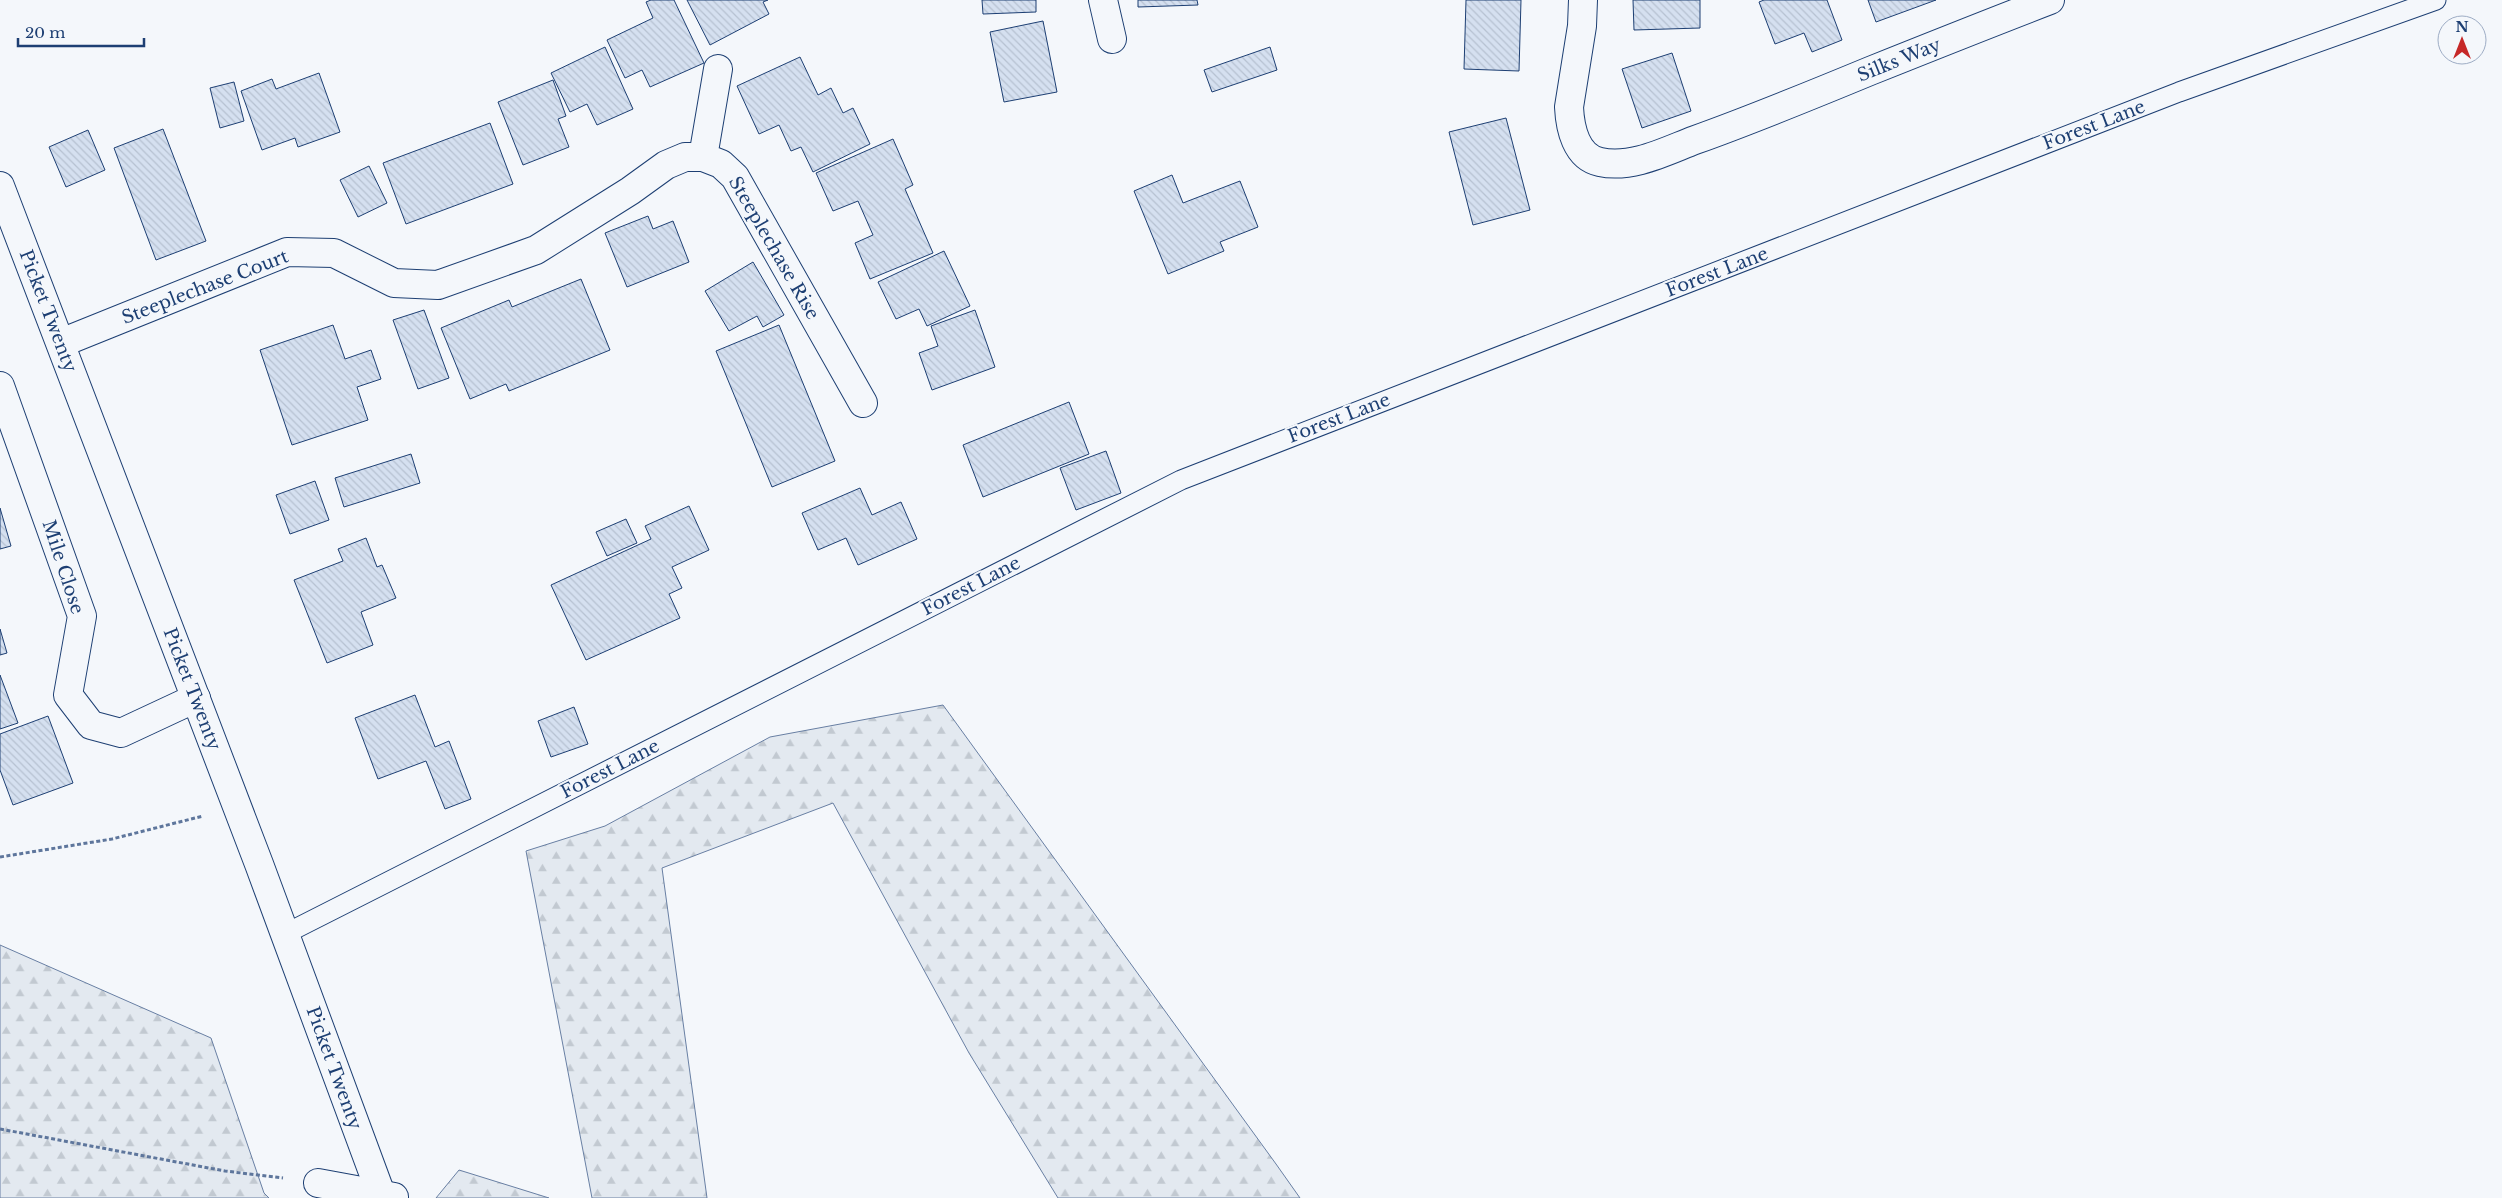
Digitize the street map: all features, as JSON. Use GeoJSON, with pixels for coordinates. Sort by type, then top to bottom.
{"type":"FeatureCollection","features":[{"type":"Feature","properties":{"kind":"street"},"geometry":{"type":"LineString","coordinates":[[1103,0],[1112,39]]}},
{"type":"Feature","properties":{"kind":"street","name":"Silks Way"},"geometry":{"type":"LineString","coordinates":[[1583,0],[1582,26],[1569,107],[1573,132],[1578,144],[1589,158],[1610,163],[1641,160],[1748,121],[2050,0]]}},
{"type":"Feature","properties":{"kind":"street"},"geometry":{"type":"LineString","coordinates":[[703,157],[718,68]]}},
{"type":"Feature","properties":{"kind":"street","name":"Steeplechase Court"},"geometry":{"type":"LineString","coordinates":[[61,343],[287,252],[334,253],[394,283],[438,285],[536,250],[630,192],[666,165],[685,157],[703,157]]}},
{"type":"Feature","properties":{"kind":"street","name":"Steeplechase Rise"},"geometry":{"type":"LineString","coordinates":[[703,157],[721,164],[734,177],[863,403]]}},
{"type":"Feature","properties":{"kind":"street","name":"Picket Twenty"},"geometry":{"type":"LineString","coordinates":[[0,186],[285,934],[389,1196]]}},
{"type":"Feature","properties":{"kind":"street","name":"Mile Close"},"geometry":{"type":"LineString","coordinates":[[0,386],[82,616],[68,694],[91,725],[121,733],[196,698]]}},
{"type":"Feature","properties":{"kind":"street","name":"Picket Twenty"},"geometry":{"type":"LineString","coordinates":[[318,1183],[389,1196]]}},
{"type":"Feature","properties":{"kind":"lane","name":"Forest Lane"},"geometry":{"type":"LineString","coordinates":[[285,934],[1181,480],[2179,92],[2436,0]]}},
{"type":"Feature","properties":{"kind":"path"},"geometry":{"type":"LineString","coordinates":[[0,857],[112,839],[237,808]]}},
{"type":"Feature","properties":{"kind":"path"},"geometry":{"type":"LineString","coordinates":[[0,1129],[225,1171],[318,1183]]}},
{"type":"Feature","properties":{"kind":"green space"},"geometry":{"type":"Polygon","coordinates":[[[943,705],[1300,1198],[1058,1198],[969,1053],[833,803],[662,868],[707,1198],[592,1198],[526,851],[605,826],[770,737],[943,705]]]}},
{"type":"Feature","properties":{"kind":"green space"},"geometry":{"type":"Polygon","coordinates":[[[0,945],[211,1038],[264,1193],[269,1198],[0,1198],[0,945]]]}},
{"type":"Feature","properties":{"kind":"green space"},"geometry":{"type":"Polygon","coordinates":[[[459,1170],[549,1198],[436,1198],[459,1170]]]}},
{"type":"Feature","properties":{"kind":"building"},"geometry":{"type":"Polygon","coordinates":[[[651,0],[674,0],[704,63],[650,87],[642,70],[625,78],[607,40],[653,18],[646,2],[651,0]]]}},
{"type":"Feature","properties":{"kind":"building"},"geometry":{"type":"Polygon","coordinates":[[[687,0],[768,0],[763,2],[769,14],[710,45],[687,0]]]}},
{"type":"Feature","properties":{"kind":"building"},"geometry":{"type":"Polygon","coordinates":[[[982,0],[1036,0],[1036,12],[983,14],[982,0]]]}},
{"type":"Feature","properties":{"kind":"building"},"geometry":{"type":"Polygon","coordinates":[[[1138,0],[1197,0],[1198,5],[1138,7],[1138,0]]]}},
{"type":"Feature","properties":{"kind":"building"},"geometry":{"type":"Polygon","coordinates":[[[1466,0],[1521,0],[1519,71],[1464,69],[1466,0]]]}},
{"type":"Feature","properties":{"kind":"building"},"geometry":{"type":"Polygon","coordinates":[[[1633,0],[1700,0],[1700,28],[1634,30],[1633,0]]]}},
{"type":"Feature","properties":{"kind":"building"},"geometry":{"type":"Polygon","coordinates":[[[1764,0],[1827,0],[1842,40],[1812,52],[1804,33],[1775,44],[1759,2],[1764,0]]]}},
{"type":"Feature","properties":{"kind":"building"},"geometry":{"type":"Polygon","coordinates":[[[1868,0],[1936,0],[1876,22],[1868,0]]]}},
{"type":"Feature","properties":{"kind":"building"},"geometry":{"type":"Polygon","coordinates":[[[1043,21],[1057,92],[1004,102],[990,32],[1043,21]]]}},
{"type":"Feature","properties":{"kind":"building"},"geometry":{"type":"Polygon","coordinates":[[[605,47],[633,109],[597,125],[587,104],[570,112],[551,73],[605,47]]]}},
{"type":"Feature","properties":{"kind":"building"},"geometry":{"type":"Polygon","coordinates":[[[1270,47],[1277,70],[1212,92],[1204,70],[1270,47]]]}},
{"type":"Feature","properties":{"kind":"building"},"geometry":{"type":"Polygon","coordinates":[[[1672,53],[1691,111],[1642,128],[1622,69],[1672,53]]]}},
{"type":"Feature","properties":{"kind":"building"},"geometry":{"type":"Polygon","coordinates":[[[800,57],[818,95],[831,88],[843,113],[853,108],[870,144],[813,172],[801,147],[791,151],[779,125],[759,134],[737,86],[800,57]]]}},
{"type":"Feature","properties":{"kind":"building"},"geometry":{"type":"Polygon","coordinates":[[[319,73],[340,132],[298,147],[295,138],[262,150],[241,91],[272,79],[276,89],[319,73]]]}},
{"type":"Feature","properties":{"kind":"building"},"geometry":{"type":"Polygon","coordinates":[[[553,80],[566,116],[558,119],[569,147],[523,165],[498,102],[553,80]]]}},
{"type":"Feature","properties":{"kind":"building"},"geometry":{"type":"Polygon","coordinates":[[[234,82],[244,121],[220,128],[210,88],[234,82]]]}},
{"type":"Feature","properties":{"kind":"building"},"geometry":{"type":"Polygon","coordinates":[[[1506,118],[1530,210],[1473,225],[1449,132],[1506,118]]]}},
{"type":"Feature","properties":{"kind":"building"},"geometry":{"type":"Polygon","coordinates":[[[490,123],[513,184],[406,224],[383,163],[490,123]]]}},
{"type":"Feature","properties":{"kind":"building"},"geometry":{"type":"Polygon","coordinates":[[[163,129],[206,241],[156,260],[114,148],[163,129]]]}},
{"type":"Feature","properties":{"kind":"building"},"geometry":{"type":"Polygon","coordinates":[[[88,130],[105,170],[66,187],[49,147],[88,130]]]}},
{"type":"Feature","properties":{"kind":"building"},"geometry":{"type":"Polygon","coordinates":[[[893,139],[913,185],[905,189],[933,253],[870,279],[855,243],[873,235],[858,201],[833,211],[816,173],[893,139]]]}},
{"type":"Feature","properties":{"kind":"building"},"geometry":{"type":"Polygon","coordinates":[[[369,166],[387,203],[358,217],[340,180],[369,166]]]}},
{"type":"Feature","properties":{"kind":"building"},"geometry":{"type":"Polygon","coordinates":[[[1172,175],[1183,203],[1240,181],[1258,227],[1220,242],[1224,251],[1168,274],[1134,191],[1172,175]]]}},
{"type":"Feature","properties":{"kind":"building"},"geometry":{"type":"Polygon","coordinates":[[[648,216],[653,229],[673,221],[689,262],[627,287],[605,233],[648,216]]]}},
{"type":"Feature","properties":{"kind":"building"},"geometry":{"type":"Polygon","coordinates":[[[944,251],[970,306],[927,326],[919,309],[896,319],[878,282],[944,251]]]}},
{"type":"Feature","properties":{"kind":"building"},"geometry":{"type":"Polygon","coordinates":[[[753,262],[784,315],[763,327],[757,316],[729,331],[705,291],[753,262]]]}},
{"type":"Feature","properties":{"kind":"building"},"geometry":{"type":"Polygon","coordinates":[[[581,279],[610,350],[509,391],[506,384],[470,399],[441,328],[509,300],[512,307],[581,279]]]}},
{"type":"Feature","properties":{"kind":"building"},"geometry":{"type":"Polygon","coordinates":[[[424,310],[449,378],[418,389],[393,320],[424,310]]]}},
{"type":"Feature","properties":{"kind":"building"},"geometry":{"type":"Polygon","coordinates":[[[975,310],[995,367],[932,390],[919,353],[938,346],[931,326],[975,310]]]}},
{"type":"Feature","properties":{"kind":"building"},"geometry":{"type":"Polygon","coordinates":[[[333,325],[345,359],[371,350],[381,379],[357,387],[368,420],[292,445],[260,350],[333,325]]]}},
{"type":"Feature","properties":{"kind":"building"},"geometry":{"type":"Polygon","coordinates":[[[779,325],[835,461],[772,487],[716,351],[779,325]]]}},
{"type":"Feature","properties":{"kind":"building"},"geometry":{"type":"Polygon","coordinates":[[[1069,402],[1089,454],[983,497],[963,445],[1069,402]]]}},
{"type":"Feature","properties":{"kind":"building"},"geometry":{"type":"Polygon","coordinates":[[[1106,451],[1121,493],[1076,510],[1060,468],[1106,451]]]}},
{"type":"Feature","properties":{"kind":"building"},"geometry":{"type":"Polygon","coordinates":[[[411,454],[420,483],[344,507],[335,478],[411,454]]]}},
{"type":"Feature","properties":{"kind":"building"},"geometry":{"type":"Polygon","coordinates":[[[315,481],[329,520],[290,534],[276,495],[315,481]]]}},
{"type":"Feature","properties":{"kind":"building"},"geometry":{"type":"Polygon","coordinates":[[[860,488],[872,515],[901,502],[917,539],[858,565],[846,538],[818,550],[802,513],[860,488]]]}},
{"type":"Feature","properties":{"kind":"building"},"geometry":{"type":"Polygon","coordinates":[[[689,506],[709,550],[672,567],[682,588],[669,594],[680,618],[586,660],[551,585],[651,539],[645,526],[689,506]]]}},
{"type":"Feature","properties":{"kind":"building"},"geometry":{"type":"Polygon","coordinates":[[[0,508],[11,546],[0,549],[0,508]]]}},
{"type":"Feature","properties":{"kind":"building"},"geometry":{"type":"Polygon","coordinates":[[[626,519],[637,543],[607,556],[596,532],[626,519]]]}},
{"type":"Feature","properties":{"kind":"building"},"geometry":{"type":"Polygon","coordinates":[[[366,538],[377,567],[382,565],[396,598],[361,612],[373,645],[327,663],[294,580],[343,561],[338,549],[366,538]]]}},
{"type":"Feature","properties":{"kind":"building"},"geometry":{"type":"Polygon","coordinates":[[[0,629],[7,653],[0,655],[0,629]]]}},
{"type":"Feature","properties":{"kind":"building"},"geometry":{"type":"Polygon","coordinates":[[[0,675],[18,723],[0,729],[0,675]]]}},
{"type":"Feature","properties":{"kind":"building"},"geometry":{"type":"Polygon","coordinates":[[[415,695],[435,747],[449,741],[471,799],[445,809],[426,761],[378,779],[355,718],[415,695]]]}},
{"type":"Feature","properties":{"kind":"building"},"geometry":{"type":"Polygon","coordinates":[[[574,707],[588,744],[551,757],[538,721],[574,707]]]}},
{"type":"Feature","properties":{"kind":"building"},"geometry":{"type":"Polygon","coordinates":[[[48,716],[73,783],[13,805],[0,770],[0,734],[48,716]]]}}]}
